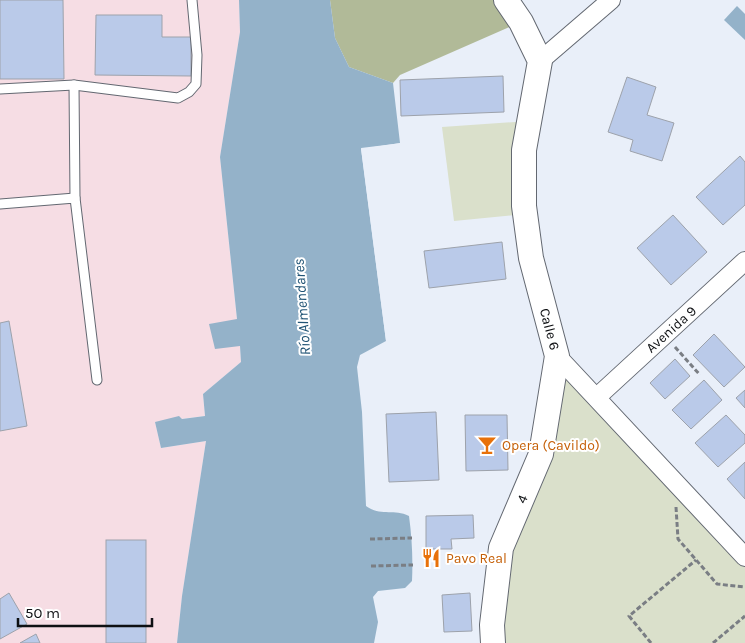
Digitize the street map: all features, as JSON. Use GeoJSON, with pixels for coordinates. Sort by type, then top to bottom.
{"type":"FeatureCollection","features":[{"type":"Feature","properties":{"kind":"street"},"geometry":{"type":"LineString","coordinates":[[506,0],[521,22],[540,61],[611,0]]}},
{"type":"Feature","properties":{"kind":"street","name":"Calle 6"},"geometry":{"type":"LineString","coordinates":[[540,61],[524,150],[524,206],[531,258],[557,356],[745,557]]}},
{"type":"Feature","properties":{"kind":"street","name":"Avenida 9"},"geometry":{"type":"LineString","coordinates":[[596,397],[745,262]]}},
{"type":"Feature","properties":{"kind":"street","name":"4"},"geometry":{"type":"LineString","coordinates":[[493,643],[492,625],[501,548],[541,454],[557,356]]}},
{"type":"Feature","properties":{"kind":"lane"},"geometry":{"type":"LineString","coordinates":[[0,88],[74,85],[178,98],[189,92],[196,84],[197,55],[192,0]]}},
{"type":"Feature","properties":{"kind":"lane"},"geometry":{"type":"LineString","coordinates":[[74,85],[75,198],[96,380]]}},
{"type":"Feature","properties":{"kind":"lane"},"geometry":{"type":"LineString","coordinates":[[0,204],[75,198]]}},
{"type":"Feature","properties":{"kind":"path"},"geometry":{"type":"LineString","coordinates":[[665,335],[700,375]]}},
{"type":"Feature","properties":{"kind":"path"},"geometry":{"type":"LineString","coordinates":[[674,481],[678,539],[717,584],[745,587]]}},
{"type":"Feature","properties":{"kind":"path"},"geometry":{"type":"LineString","coordinates":[[370,539],[412,538]]}},
{"type":"Feature","properties":{"kind":"path"},"geometry":{"type":"LineString","coordinates":[[651,643],[628,616],[696,560]]}},
{"type":"Feature","properties":{"kind":"path"},"geometry":{"type":"LineString","coordinates":[[371,566],[413,565]]}},
{"type":"Feature","properties":{"kind":"path"},"geometry":{"type":"LineString","coordinates":[[713,643],[745,616]]}},
{"type":"Feature","properties":{"kind":"shaded area"},"geometry":{"type":"Polygon","coordinates":[[[0,0],[239,0],[240,32],[220,157],[237,320],[210,324],[240,346],[241,362],[203,394],[205,416],[155,422],[161,448],[206,441],[182,596],[177,643],[0,643],[0,0]]]}},
{"type":"Feature","properties":{"kind":"green space"},"geometry":{"type":"Polygon","coordinates":[[[330,0],[506,0],[521,22],[400,75],[393,83],[349,67],[335,38],[330,0]]]}},
{"type":"Feature","properties":{"kind":"green space"},"geometry":{"type":"Polygon","coordinates":[[[530,121],[525,214],[454,221],[442,127],[530,121]]]}},
{"type":"Feature","properties":{"kind":"green space"},"geometry":{"type":"Polygon","coordinates":[[[557,356],[745,557],[745,643],[493,643],[501,548],[541,454],[557,356]]]}},
{"type":"Feature","properties":{"kind":"water","name":"Río Almendares"},"geometry":{"type":"Polygon","coordinates":[[[239,0],[330,0],[335,38],[349,67],[393,83],[400,143],[361,149],[386,341],[360,355],[357,367],[362,412],[366,506],[377,511],[409,516],[412,548],[412,581],[405,588],[378,591],[373,597],[378,622],[374,643],[177,643],[182,596],[206,441],[161,448],[155,422],[179,416],[182,419],[205,416],[203,394],[241,362],[240,346],[215,349],[209,324],[237,319],[220,157],[240,32],[239,0]]]}},
{"type":"Feature","properties":{"kind":"water"},"geometry":{"type":"Polygon","coordinates":[[[737,6],[745,14],[745,40],[724,20],[737,6]]]}},
{"type":"Feature","properties":{"kind":"pier"},"geometry":{"type":"Polygon","coordinates":[[[402,143],[400,146],[364,151],[389,340],[386,341],[361,148],[402,143]]]}},
{"type":"Feature","properties":{"kind":"building"},"geometry":{"type":"Polygon","coordinates":[[[0,0],[63,0],[64,79],[0,79],[0,0]]]}},
{"type":"Feature","properties":{"kind":"building"},"geometry":{"type":"Polygon","coordinates":[[[96,15],[162,15],[162,37],[191,37],[191,76],[95,75],[96,15]]]}},
{"type":"Feature","properties":{"kind":"building"},"geometry":{"type":"Polygon","coordinates":[[[503,76],[504,112],[401,116],[400,80],[503,76]]]}},
{"type":"Feature","properties":{"kind":"building"},"geometry":{"type":"Polygon","coordinates":[[[627,77],[656,87],[647,115],[674,123],[662,161],[630,151],[633,140],[608,132],[627,77]]]}},
{"type":"Feature","properties":{"kind":"building"},"geometry":{"type":"Polygon","coordinates":[[[740,156],[745,162],[745,205],[723,225],[696,197],[740,156]]]}},
{"type":"Feature","properties":{"kind":"building"},"geometry":{"type":"Polygon","coordinates":[[[673,215],[707,252],[671,285],[637,248],[673,215]]]}},
{"type":"Feature","properties":{"kind":"building"},"geometry":{"type":"Polygon","coordinates":[[[502,242],[506,279],[429,288],[424,251],[502,242]]]}},
{"type":"Feature","properties":{"kind":"building"},"geometry":{"type":"Polygon","coordinates":[[[9,321],[27,426],[0,431],[0,323],[9,321]]]}},
{"type":"Feature","properties":{"kind":"building"},"geometry":{"type":"Polygon","coordinates":[[[714,334],[745,367],[724,387],[693,355],[714,334]]]}},
{"type":"Feature","properties":{"kind":"building"},"geometry":{"type":"Polygon","coordinates":[[[675,359],[690,376],[665,399],[650,383],[675,359]]]}},
{"type":"Feature","properties":{"kind":"building"},"geometry":{"type":"Polygon","coordinates":[[[704,380],[722,400],[691,429],[672,410],[704,380]]]}},
{"type":"Feature","properties":{"kind":"building"},"geometry":{"type":"Polygon","coordinates":[[[745,390],[745,408],[736,398],[745,390]]]}},
{"type":"Feature","properties":{"kind":"building"},"geometry":{"type":"Polygon","coordinates":[[[436,412],[439,480],[389,482],[386,414],[436,412]]]}},
{"type":"Feature","properties":{"kind":"building"},"geometry":{"type":"Polygon","coordinates":[[[465,415],[507,415],[508,470],[466,471],[465,415]]]}},
{"type":"Feature","properties":{"kind":"building"},"geometry":{"type":"Polygon","coordinates":[[[726,415],[745,435],[745,443],[718,467],[695,443],[726,415]]]}},
{"type":"Feature","properties":{"kind":"building"},"geometry":{"type":"Polygon","coordinates":[[[745,462],[745,499],[727,479],[745,462]]]}},
{"type":"Feature","properties":{"kind":"building"},"geometry":{"type":"Polygon","coordinates":[[[473,515],[474,538],[451,539],[452,549],[426,549],[426,516],[473,515]]]}},
{"type":"Feature","properties":{"kind":"building"},"geometry":{"type":"Polygon","coordinates":[[[106,540],[146,540],[146,643],[106,643],[106,540]]]}},
{"type":"Feature","properties":{"kind":"building"},"geometry":{"type":"Polygon","coordinates":[[[9,593],[27,624],[0,639],[0,599],[9,593]]]}},
{"type":"Feature","properties":{"kind":"building"},"geometry":{"type":"Polygon","coordinates":[[[470,593],[472,631],[444,632],[442,595],[470,593]]]}},
{"type":"Feature","properties":{"kind":"building"},"geometry":{"type":"Polygon","coordinates":[[[36,634],[40,643],[20,643],[36,634]]]}},
{"type":"Feature","properties":{"kind":"place","name":"Opera (Cavildo)"},"geometry":{"type":"Point","coordinates":[487,445]}},
{"type":"Feature","properties":{"kind":"place","name":"Pavo Real"},"geometry":{"type":"Point","coordinates":[431,558]}}]}
